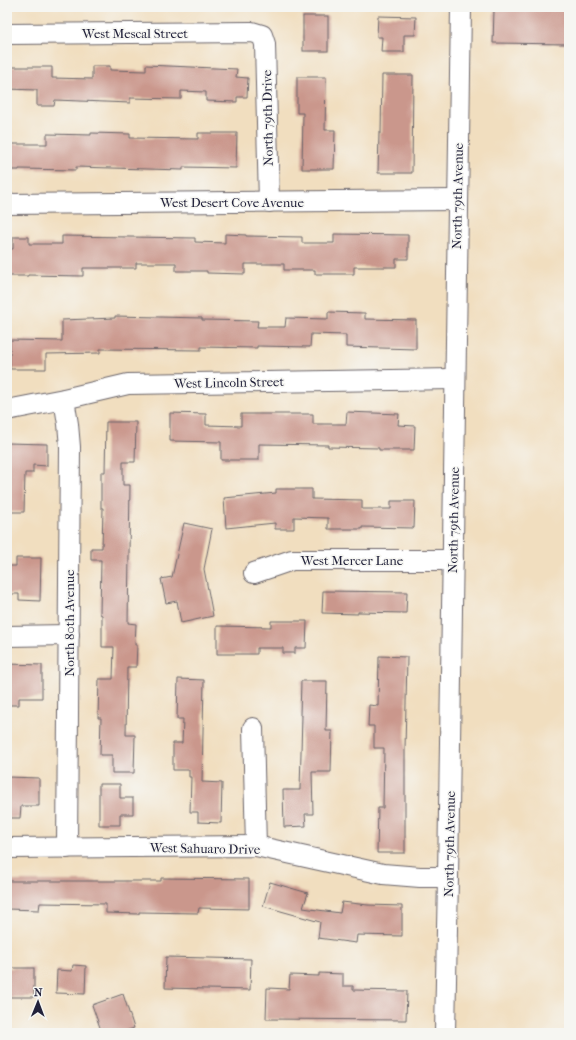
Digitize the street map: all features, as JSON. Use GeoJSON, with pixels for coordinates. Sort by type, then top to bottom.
{"type":"FeatureCollection","features":[{"type":"Feature","properties":{"kind":"street","name":"North 79th Avenue"},"geometry":{"type":"LineString","coordinates":[[445,1033],[461,7]]}},
{"type":"Feature","properties":{"kind":"street","name":"West Mescal Street"},"geometry":{"type":"LineString","coordinates":[[7,34],[252,32],[262,35]]}},
{"type":"Feature","properties":{"kind":"street","name":"North 79th Drive"},"geometry":{"type":"LineString","coordinates":[[262,35],[265,44],[269,202]]}},
{"type":"Feature","properties":{"kind":"street","name":"West Desert Cove Avenue"},"geometry":{"type":"LineString","coordinates":[[7,204],[457,200]]}},
{"type":"Feature","properties":{"kind":"street","name":"West Lincoln Street"},"geometry":{"type":"LineString","coordinates":[[7,410],[64,399],[128,384],[454,379]]}},
{"type":"Feature","properties":{"kind":"street","name":"North 80th Avenue"},"geometry":{"type":"LineString","coordinates":[[64,399],[70,447],[67,848]]}},
{"type":"Feature","properties":{"kind":"street","name":"West Mercer Lane"},"geometry":{"type":"LineString","coordinates":[[254,573],[292,560],[453,560]]}},
{"type":"Feature","properties":{"kind":"street"},"geometry":{"type":"LineString","coordinates":[[7,636],[69,636]]}},
{"type":"Feature","properties":{"kind":"street"},"geometry":{"type":"LineString","coordinates":[[253,728],[256,846]]}},
{"type":"Feature","properties":{"kind":"street","name":"West Sahuaro Drive"},"geometry":{"type":"LineString","coordinates":[[7,848],[256,846],[383,874],[420,877],[448,877]]}},
{"type":"Feature","properties":{"kind":"building"},"geometry":{"type":"Polygon","coordinates":[[[511,7],[569,7],[569,44],[493,43],[494,10],[511,10],[511,7]]]}},
{"type":"Feature","properties":{"kind":"building"},"geometry":{"type":"Polygon","coordinates":[[[303,16],[328,16],[328,51],[303,51],[303,16]]]}},
{"type":"Feature","properties":{"kind":"building"},"geometry":{"type":"Polygon","coordinates":[[[378,16],[416,17],[415,35],[404,35],[404,52],[381,52],[382,37],[377,37],[378,16]]]}},
{"type":"Feature","properties":{"kind":"building"},"geometry":{"type":"Polygon","coordinates":[[[146,65],[237,69],[236,77],[248,78],[247,97],[237,97],[237,102],[206,101],[206,92],[181,91],[181,99],[130,98],[130,103],[55,100],[54,106],[37,106],[37,90],[7,89],[7,67],[52,67],[52,78],[92,79],[92,66],[110,66],[110,70],[146,71],[146,65]]]}},
{"type":"Feature","properties":{"kind":"building"},"geometry":{"type":"Polygon","coordinates":[[[382,75],[413,75],[412,173],[378,173],[379,133],[381,133],[382,75]]]}},
{"type":"Feature","properties":{"kind":"building"},"geometry":{"type":"Polygon","coordinates":[[[297,77],[326,77],[325,130],[335,130],[334,169],[302,169],[303,113],[297,113],[297,77]]]}},
{"type":"Feature","properties":{"kind":"building"},"geometry":{"type":"Polygon","coordinates":[[[91,133],[130,134],[130,138],[198,139],[198,133],[237,133],[236,168],[183,167],[183,170],[76,167],[76,170],[7,170],[7,144],[47,144],[47,134],[91,135],[91,133]]]}},
{"type":"Feature","properties":{"kind":"building"},"geometry":{"type":"Polygon","coordinates":[[[225,234],[302,237],[302,243],[334,243],[334,234],[408,235],[408,259],[396,259],[396,267],[354,267],[354,274],[315,274],[315,270],[284,270],[284,264],[245,264],[245,274],[207,273],[207,271],[176,271],[176,263],[136,263],[136,268],[83,268],[83,276],[7,276],[7,249],[13,249],[13,237],[29,237],[29,244],[62,244],[62,236],[195,238],[195,242],[225,243],[225,234]]]}},
{"type":"Feature","properties":{"kind":"building"},"geometry":{"type":"Polygon","coordinates":[[[328,312],[365,313],[365,319],[416,320],[416,349],[346,347],[346,335],[311,334],[310,347],[201,347],[201,350],[100,349],[100,353],[46,354],[46,369],[10,369],[10,340],[62,341],[62,320],[115,318],[115,316],[202,318],[202,320],[258,321],[257,327],[285,327],[286,318],[328,319],[328,312]]]}},
{"type":"Feature","properties":{"kind":"building"},"geometry":{"type":"Polygon","coordinates":[[[347,412],[399,414],[398,425],[415,426],[414,450],[379,450],[379,448],[328,447],[328,445],[259,444],[259,460],[221,460],[221,442],[170,441],[170,413],[206,414],[206,425],[241,426],[241,414],[313,414],[313,424],[346,424],[347,412]]]}},
{"type":"Feature","properties":{"kind":"building"},"geometry":{"type":"Polygon","coordinates":[[[106,422],[136,422],[135,462],[123,462],[123,485],[130,485],[128,623],[136,624],[135,645],[137,645],[136,667],[127,667],[126,735],[135,735],[134,773],[112,773],[112,755],[100,755],[101,718],[98,718],[99,679],[113,679],[114,647],[102,647],[102,615],[100,614],[101,560],[91,560],[91,548],[102,548],[103,508],[101,508],[101,472],[105,472],[106,422]]]}},
{"type":"Feature","properties":{"kind":"building"},"geometry":{"type":"Polygon","coordinates":[[[7,443],[47,444],[47,466],[33,465],[33,473],[25,473],[24,512],[7,512],[7,443]]]}},
{"type":"Feature","properties":{"kind":"building"},"geometry":{"type":"Polygon","coordinates":[[[276,489],[312,489],[312,499],[362,500],[362,509],[391,509],[391,501],[415,501],[414,528],[362,527],[362,529],[328,529],[328,518],[294,517],[294,529],[275,529],[275,523],[226,528],[224,498],[276,493],[276,489]]]}},
{"type":"Feature","properties":{"kind":"building"},"geometry":{"type":"Polygon","coordinates":[[[184,523],[212,529],[204,569],[213,616],[181,623],[177,601],[166,603],[161,579],[172,577],[184,523]]]}},
{"type":"Feature","properties":{"kind":"building"},"geometry":{"type":"Polygon","coordinates":[[[16,558],[41,558],[40,601],[19,600],[19,594],[7,594],[7,566],[16,566],[16,558]]]}},
{"type":"Feature","properties":{"kind":"building"},"geometry":{"type":"Polygon","coordinates":[[[323,591],[407,592],[406,613],[322,613],[323,591]]]}},
{"type":"Feature","properties":{"kind":"building"},"geometry":{"type":"Polygon","coordinates":[[[271,621],[307,621],[306,648],[295,648],[295,653],[283,653],[283,648],[257,648],[257,654],[217,654],[217,626],[271,627],[271,621]]]}},
{"type":"Feature","properties":{"kind":"building"},"geometry":{"type":"Polygon","coordinates":[[[379,656],[407,657],[405,853],[377,853],[378,808],[383,808],[384,748],[374,748],[374,726],[368,726],[369,705],[378,706],[379,656]]]}},
{"type":"Feature","properties":{"kind":"building"},"geometry":{"type":"Polygon","coordinates":[[[7,664],[42,665],[42,698],[19,698],[19,705],[7,705],[7,664]]]}},
{"type":"Feature","properties":{"kind":"building"},"geometry":{"type":"Polygon","coordinates":[[[178,679],[204,680],[202,782],[222,783],[221,823],[198,822],[198,812],[190,812],[191,777],[189,777],[189,770],[173,770],[173,743],[182,743],[183,719],[177,719],[178,679]]]}},
{"type":"Feature","properties":{"kind":"building"},"geometry":{"type":"Polygon","coordinates":[[[301,681],[327,681],[326,731],[332,731],[331,772],[312,772],[313,814],[305,814],[306,826],[284,827],[283,790],[300,790],[302,715],[300,715],[301,681]]]}},
{"type":"Feature","properties":{"kind":"building"},"geometry":{"type":"Polygon","coordinates":[[[7,777],[39,778],[39,806],[21,806],[20,818],[7,818],[7,777]]]}},
{"type":"Feature","properties":{"kind":"building"},"geometry":{"type":"Polygon","coordinates":[[[99,784],[120,784],[120,798],[133,798],[133,814],[120,814],[120,825],[99,825],[99,784]]]}},
{"type":"Feature","properties":{"kind":"building"},"geometry":{"type":"Polygon","coordinates":[[[161,878],[249,879],[249,909],[199,908],[198,913],[139,912],[139,914],[106,913],[106,904],[40,903],[39,910],[7,909],[7,881],[161,881],[161,878]]]}},
{"type":"Feature","properties":{"kind":"building"},"geometry":{"type":"Polygon","coordinates":[[[270,882],[308,893],[303,908],[340,913],[342,902],[368,905],[402,906],[402,936],[357,935],[356,943],[318,938],[320,922],[263,906],[270,882]]]}},
{"type":"Feature","properties":{"kind":"building"},"geometry":{"type":"Polygon","coordinates":[[[166,957],[251,959],[250,990],[165,988],[166,957]]]}},
{"type":"Feature","properties":{"kind":"building"},"geometry":{"type":"Polygon","coordinates":[[[73,965],[86,966],[85,994],[56,993],[57,970],[72,971],[73,965]]]}},
{"type":"Feature","properties":{"kind":"building"},"geometry":{"type":"Polygon","coordinates":[[[7,968],[34,968],[34,997],[7,997],[7,968]]]}},
{"type":"Feature","properties":{"kind":"building"},"geometry":{"type":"Polygon","coordinates":[[[319,973],[343,974],[343,986],[353,986],[353,990],[407,991],[406,1020],[266,1019],[267,988],[289,989],[290,975],[319,976],[319,973]]]}},
{"type":"Feature","properties":{"kind":"building"},"geometry":{"type":"Polygon","coordinates":[[[123,994],[134,1028],[120,1033],[102,1033],[92,1005],[123,994]]]}}]}
